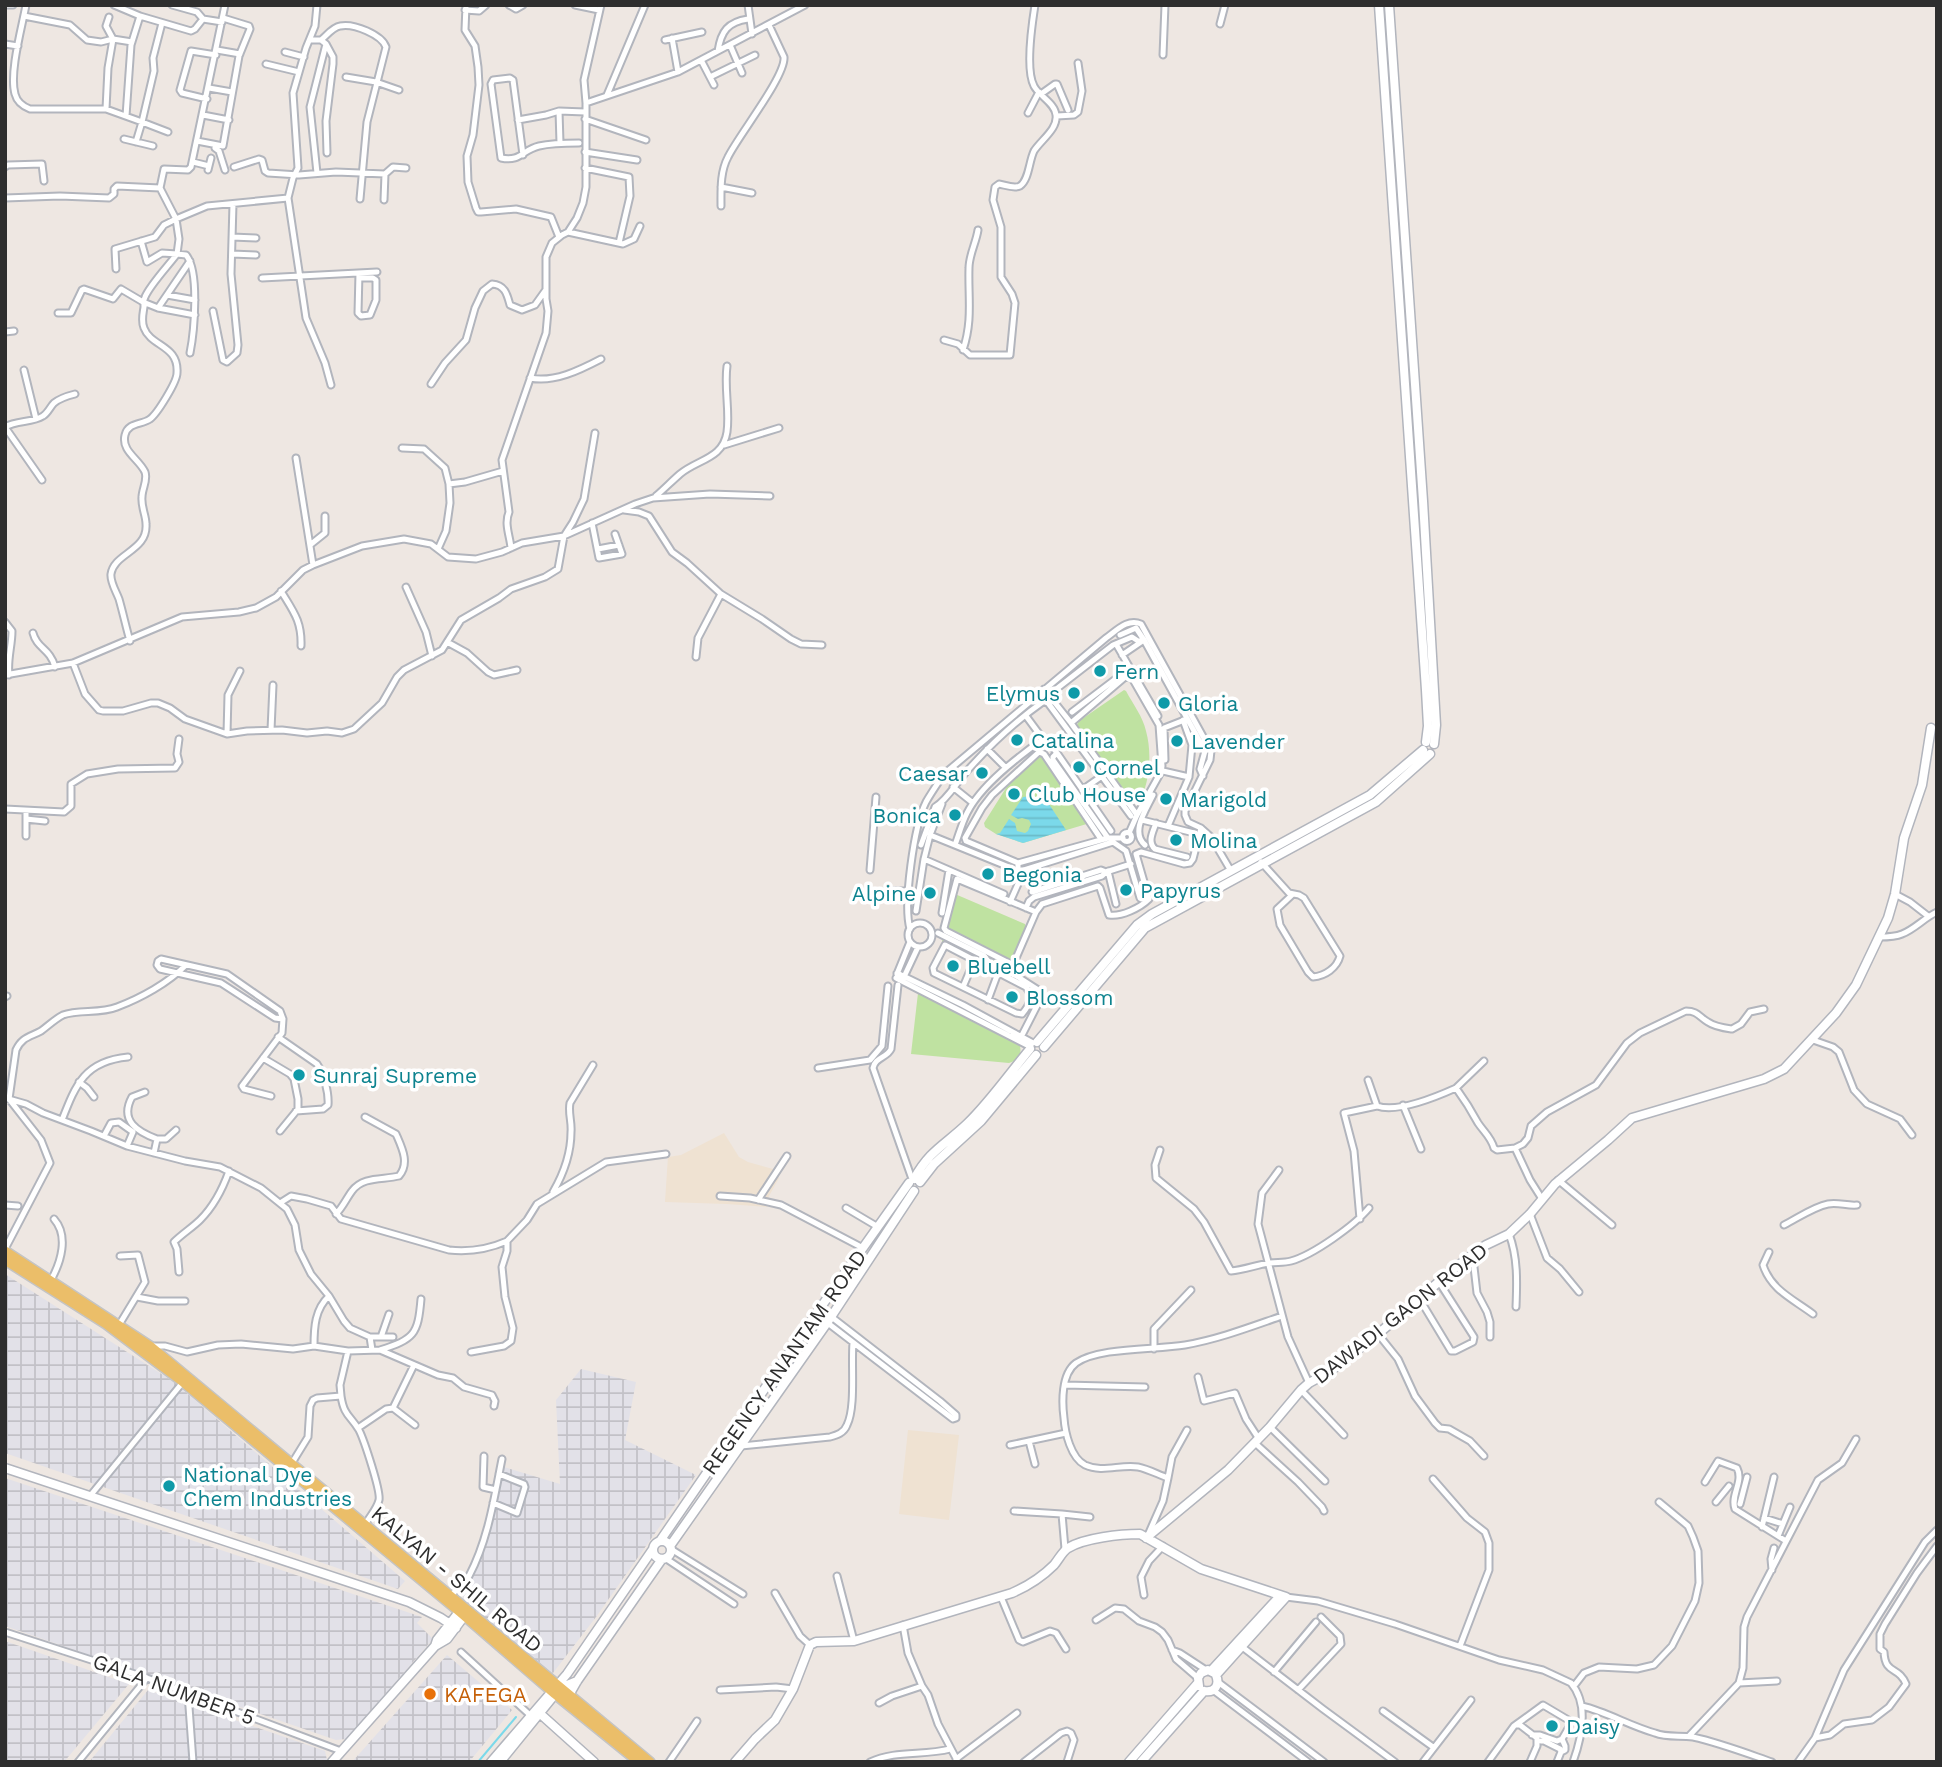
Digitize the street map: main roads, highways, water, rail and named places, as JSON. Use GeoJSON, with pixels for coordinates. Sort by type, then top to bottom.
{"type":"FeatureCollection","features":[{"type":"Feature","properties":{"kind":"main road","name":"KALYAN - SHIL ROAD"},"geometry":{"type":"LineString","coordinates":[[5,1250],[119,1325],[183,1382],[464,1611],[639,1762]]}},
{"type":"Feature","properties":{"kind":"main road","name":"KALYAN - SHIL ROAD"},"geometry":{"type":"LineString","coordinates":[[5,1260],[147,1350],[291,1464],[315,1488],[365,1525],[451,1596],[464,1611]]}},
{"type":"Feature","properties":{"kind":"main road","name":"KALYAN - SHIL ROAD"},"geometry":{"type":"LineString","coordinates":[[556,1689],[569,1695],[650,1762]]}},
{"type":"Feature","properties":{"kind":"water"},"geometry":{"type":"Polygon","coordinates":[[[1032,796],[1047,801],[1066,830],[1023,843],[996,834],[1000,833],[1009,819],[1015,823],[1017,831],[1028,831],[1031,824],[1029,820],[1011,815],[1023,797],[1032,796]]]}},
{"type":"Feature","properties":{"kind":"waterway"},"geometry":{"type":"LineString","coordinates":[[478,1762],[516,1717]]}},
{"type":"Feature","properties":{"kind":"place","name":"Fern"},"geometry":{"type":"Point","coordinates":[1100,671]}},
{"type":"Feature","properties":{"kind":"place","name":"Elymus"},"geometry":{"type":"Point","coordinates":[1074,693]}},
{"type":"Feature","properties":{"kind":"place","name":"Gloria"},"geometry":{"type":"Point","coordinates":[1164,703]}},
{"type":"Feature","properties":{"kind":"place","name":"Catalina"},"geometry":{"type":"Point","coordinates":[1017,740]}},
{"type":"Feature","properties":{"kind":"place","name":"Lavender"},"geometry":{"type":"Point","coordinates":[1177,741]}},
{"type":"Feature","properties":{"kind":"place","name":"Cornel"},"geometry":{"type":"Point","coordinates":[1079,767]}},
{"type":"Feature","properties":{"kind":"place","name":"Caesar"},"geometry":{"type":"Point","coordinates":[982,773]}},
{"type":"Feature","properties":{"kind":"place","name":"Club House"},"geometry":{"type":"Point","coordinates":[1014,794]}},
{"type":"Feature","properties":{"kind":"place","name":"Marigold"},"geometry":{"type":"Point","coordinates":[1166,799]}},
{"type":"Feature","properties":{"kind":"place","name":"Bonica"},"geometry":{"type":"Point","coordinates":[955,815]}},
{"type":"Feature","properties":{"kind":"place","name":"Molina"},"geometry":{"type":"Point","coordinates":[1176,840]}},
{"type":"Feature","properties":{"kind":"place","name":"Begonia"},"geometry":{"type":"Point","coordinates":[988,874]}},
{"type":"Feature","properties":{"kind":"place","name":"Papyrus"},"geometry":{"type":"Point","coordinates":[1126,890]}},
{"type":"Feature","properties":{"kind":"place","name":"Alpine"},"geometry":{"type":"Point","coordinates":[930,893]}},
{"type":"Feature","properties":{"kind":"place","name":"Bluebell"},"geometry":{"type":"Point","coordinates":[953,966]}},
{"type":"Feature","properties":{"kind":"place","name":"Blossom"},"geometry":{"type":"Point","coordinates":[1012,997]}},
{"type":"Feature","properties":{"kind":"place","name":"Sunraj Supreme"},"geometry":{"type":"Point","coordinates":[299,1075]}},
{"type":"Feature","properties":{"kind":"place","name":"National Dye Chem Industries"},"geometry":{"type":"Point","coordinates":[169,1486]}},
{"type":"Feature","properties":{"kind":"place","name":"KAFEGA"},"geometry":{"type":"Point","coordinates":[430,1694]}},
{"type":"Feature","properties":{"kind":"place","name":"Daisy"},"geometry":{"type":"Point","coordinates":[1552,1726]}}]}
